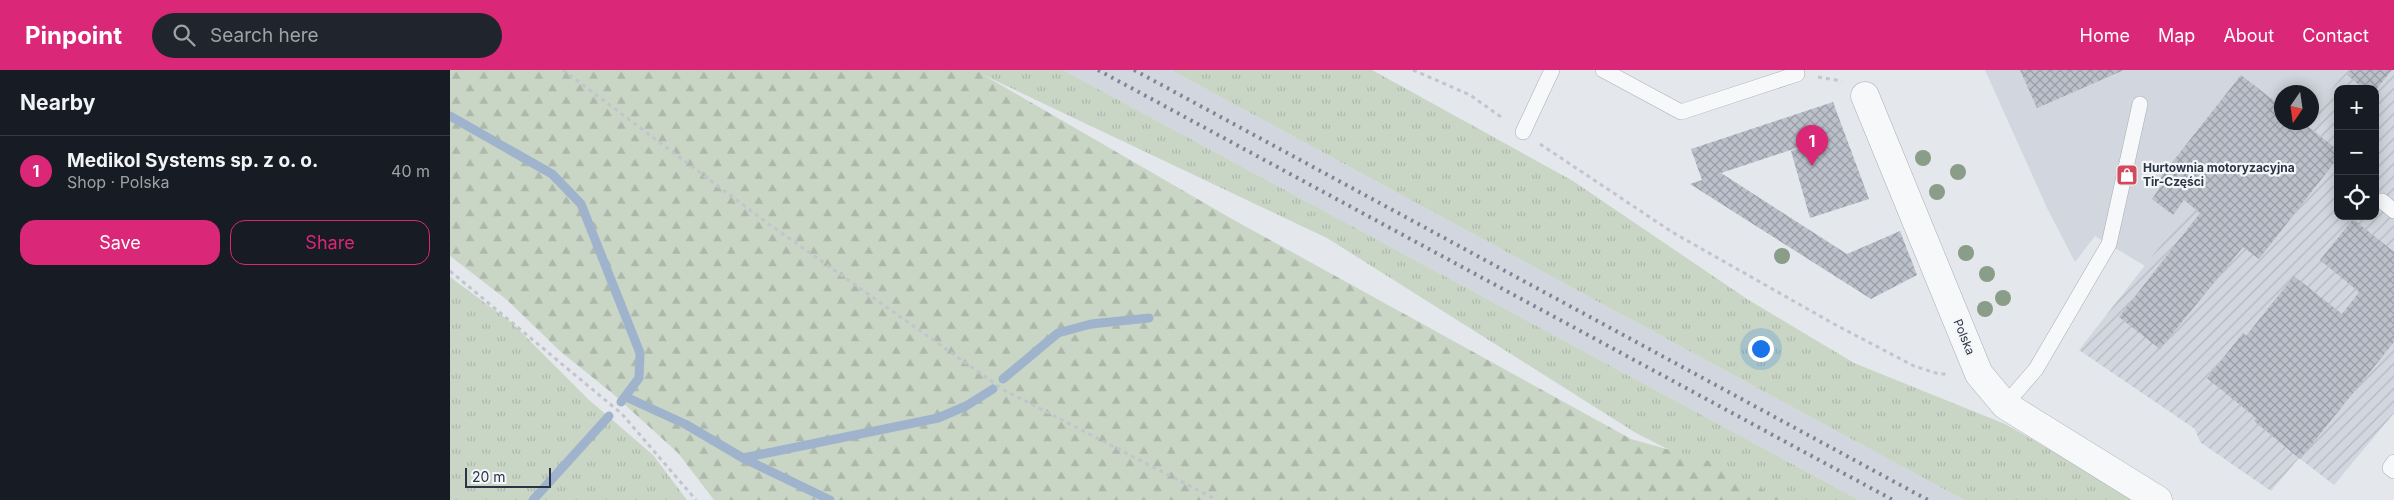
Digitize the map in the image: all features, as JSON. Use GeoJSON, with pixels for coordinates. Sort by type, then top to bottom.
{"type":"FeatureCollection","features":[{"type":"Feature","properties":{"kind":"street","name":"Polska"},"geometry":{"type":"LineString","coordinates":[[1865,96],[1979,374],[2005,405],[2158,500]]}},
{"type":"Feature","properties":{"kind":"lane"},"geometry":{"type":"LineString","coordinates":[[1523,132],[1552,70]]}},
{"type":"Feature","properties":{"kind":"lane"},"geometry":{"type":"LineString","coordinates":[[1603,70],[1682,112],[1796,72]]}},
{"type":"Feature","properties":{"kind":"lane"},"geometry":{"type":"LineString","coordinates":[[2005,405],[2036,369],[2109,244],[2140,104]]}},
{"type":"Feature","properties":{"kind":"lane"},"geometry":{"type":"LineString","coordinates":[[2382,200],[2394,211]]}},
{"type":"Feature","properties":{"kind":"lane"},"geometry":{"type":"LineString","coordinates":[[2394,462],[2390,468],[2394,471]]}},
{"type":"Feature","properties":{"kind":"path"},"geometry":{"type":"LineString","coordinates":[[563,70],[766,222],[1004,390],[1217,500]]}},
{"type":"Feature","properties":{"kind":"path"},"geometry":{"type":"LineString","coordinates":[[1413,70],[1470,95],[1672,232],[1834,324],[1914,366],[1939,374],[1979,374]]}},
{"type":"Feature","properties":{"kind":"path"},"geometry":{"type":"LineString","coordinates":[[1796,72],[1844,81],[1865,96]]}},
{"type":"Feature","properties":{"kind":"path"},"geometry":{"type":"LineString","coordinates":[[450,271],[622,414],[696,500]]}},
{"type":"Feature","properties":{"kind":"shaded area"},"geometry":{"type":"Polygon","coordinates":[[[1063,70],[1171,70],[1964,500],[1859,500],[1063,70]]]}},
{"type":"Feature","properties":{"kind":"shaded area","name":"Hurtownia motoryzacyjna Tir-Części"},"geometry":{"type":"Polygon","coordinates":[[[1985,70],[2347,70],[2319,104],[2319,85],[2274,85],[2274,111],[2191,206],[2145,266],[2095,236],[2075,262],[2047,208],[1985,70]]]}},
{"type":"Feature","properties":{"kind":"shaded area"},"geometry":{"type":"Polygon","coordinates":[[[2347,70],[2394,70],[2394,413],[2334,485],[2299,458],[2271,491],[2200,442],[2195,429],[2079,350],[2192,205],[2274,109],[2274,130],[2319,130],[2319,104],[2334,86],[2334,220],[2379,220],[2379,85],[2335,85],[2347,70]]]}},
{"type":"Feature","properties":{"kind":"green space"},"geometry":{"type":"Polygon","coordinates":[[[450,70],[975,70],[1232,219],[1631,439],[1709,461],[1782,500],[714,500],[678,453],[612,393],[561,352],[507,300],[450,256],[450,70]]]}},
{"type":"Feature","properties":{"kind":"green space"},"geometry":{"type":"Polygon","coordinates":[[[973,70],[1063,70],[1859,500],[1768,500],[1636,433],[1327,238],[973,70]]]}},
{"type":"Feature","properties":{"kind":"green space"},"geometry":{"type":"Polygon","coordinates":[[[1171,70],[1372,70],[1573,181],[1747,299],[1854,363],[2005,424],[2138,500],[1964,500],[1171,70]]]}},
{"type":"Feature","properties":{"kind":"green space"},"geometry":{"type":"Polygon","coordinates":[[[450,277],[512,323],[588,399],[653,455],[687,500],[450,500],[450,277]]]}},
{"type":"Feature","properties":{"kind":"building"},"geometry":{"type":"Polygon","coordinates":[[[2020,70],[2124,70],[2037,108],[2020,70]]]}},
{"type":"Feature","properties":{"kind":"building"},"geometry":{"type":"Polygon","coordinates":[[[2351,70],[2392,70],[2379,86],[2359,85],[2347,75],[2351,70]]]}},
{"type":"Feature","properties":{"kind":"building"},"geometry":{"type":"Polygon","coordinates":[[[2241,75],[2274,101],[2274,130],[2312,130],[2334,147],[2334,163],[2259,259],[2243,247],[2160,349],[2119,317],[2200,213],[2184,200],[2173,215],[2152,199],[2163,183],[2159,179],[2241,75]]]}},
{"type":"Feature","properties":{"kind":"building"},"geometry":{"type":"Polygon","coordinates":[[[1833,102],[1869,199],[1810,218],[1791,151],[1818,141],[1721,173],[1847,254],[1900,231],[1917,275],[1871,299],[1690,184],[1702,180],[1691,149],[1833,102]]]}},
{"type":"Feature","properties":{"kind":"building"},"geometry":{"type":"Polygon","coordinates":[[[2352,220],[2394,252],[2394,342],[2300,459],[2254,421],[2256,418],[2207,378],[2243,333],[2246,336],[2294,276],[2342,314],[2359,292],[2320,260],[2352,220]]]}},
{"type":"Feature","properties":{"kind":"waterway"},"geometry":{"type":"LineString","coordinates":[[450,116],[552,174],[581,204],[640,353],[639,378],[621,402]]}},
{"type":"Feature","properties":{"kind":"waterway"},"geometry":{"type":"LineString","coordinates":[[1003,379],[1058,333],[1091,324],[1149,318]]}},
{"type":"Feature","properties":{"kind":"waterway"},"geometry":{"type":"LineString","coordinates":[[743,458],[938,418],[966,406],[993,389]]}},
{"type":"Feature","properties":{"kind":"waterway"},"geometry":{"type":"LineString","coordinates":[[626,397],[685,424],[743,458],[830,500]]}},
{"type":"Feature","properties":{"kind":"waterway"},"geometry":{"type":"LineString","coordinates":[[533,500],[609,416]]}},
{"type":"Feature","properties":{"kind":"railway"},"geometry":{"type":"LineString","coordinates":[[1098,70],[1893,500]]}},
{"type":"Feature","properties":{"kind":"railway"},"geometry":{"type":"LineString","coordinates":[[1134,70],[1928,500]]}},
{"type":"Feature","properties":{"kind":"place","name":"Medikol Systems sp. z o. o."},"geometry":{"type":"Point","coordinates":[1812,166]}},
{"type":"Feature","properties":{"kind":"place","name":"Hurtownia motoryzacyjna Tir-Części"},"geometry":{"type":"Point","coordinates":[2127,175]}}]}
